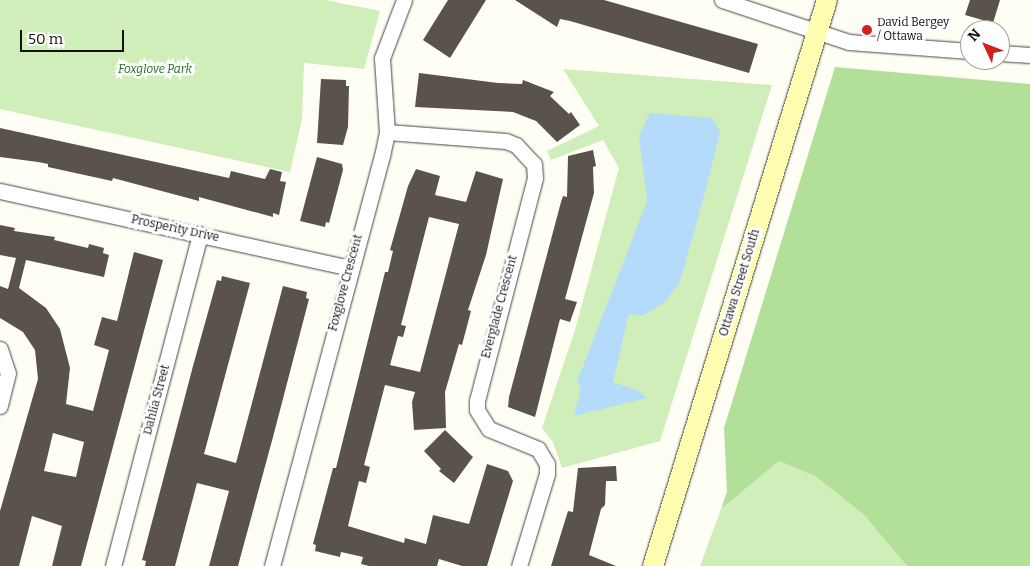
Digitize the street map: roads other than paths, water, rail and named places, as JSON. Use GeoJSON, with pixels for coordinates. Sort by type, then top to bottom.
{"type":"FeatureCollection","features":[{"type":"Feature","properties":{"kind":"main road","name":"Ottawa Street South"},"geometry":{"type":"LineString","coordinates":[[653,566],[827,0]]}},
{"type":"Feature","properties":{"kind":"street","name":"Foxglove Crescent"},"geometry":{"type":"LineString","coordinates":[[272,566],[349,268],[387,132],[382,58],[404,0]]}},
{"type":"Feature","properties":{"kind":"street"},"geometry":{"type":"LineString","coordinates":[[722,0],[849,42],[960,50]]}},
{"type":"Feature","properties":{"kind":"street"},"geometry":{"type":"LineString","coordinates":[[1010,54],[1030,55]]}},
{"type":"Feature","properties":{"kind":"street","name":"Everglade Crescent"},"geometry":{"type":"LineString","coordinates":[[387,132],[506,141],[520,148],[534,164],[534,178],[477,400],[477,410],[489,429],[538,449],[546,464],[547,474],[519,566]]}},
{"type":"Feature","properties":{"kind":"street","name":"Prosperity Drive"},"geometry":{"type":"LineString","coordinates":[[0,191],[349,268]]}},
{"type":"Feature","properties":{"kind":"street","name":"Dahlia Street"},"geometry":{"type":"LineString","coordinates":[[113,566],[200,234]]}},
{"type":"Feature","properties":{"kind":"street"},"geometry":{"type":"LineString","coordinates":[[0,350],[8,374],[0,406]]}},
{"type":"Feature","properties":{"kind":"water"},"geometry":{"type":"Polygon","coordinates":[[[650,113],[712,118],[720,132],[708,181],[680,282],[665,302],[642,316],[629,314],[613,382],[639,391],[647,398],[574,416],[581,388],[577,382],[647,201],[639,136],[650,113]]]}},
{"type":"Feature","properties":{"kind":"place","name":"David Bergey / Ottawa"},"geometry":{"type":"Point","coordinates":[867,30]}},
{"type":"Feature","properties":{"kind":"park label","name":"Foxglove Park"},"geometry":{"type":"Point","coordinates":[155,70]}}]}
